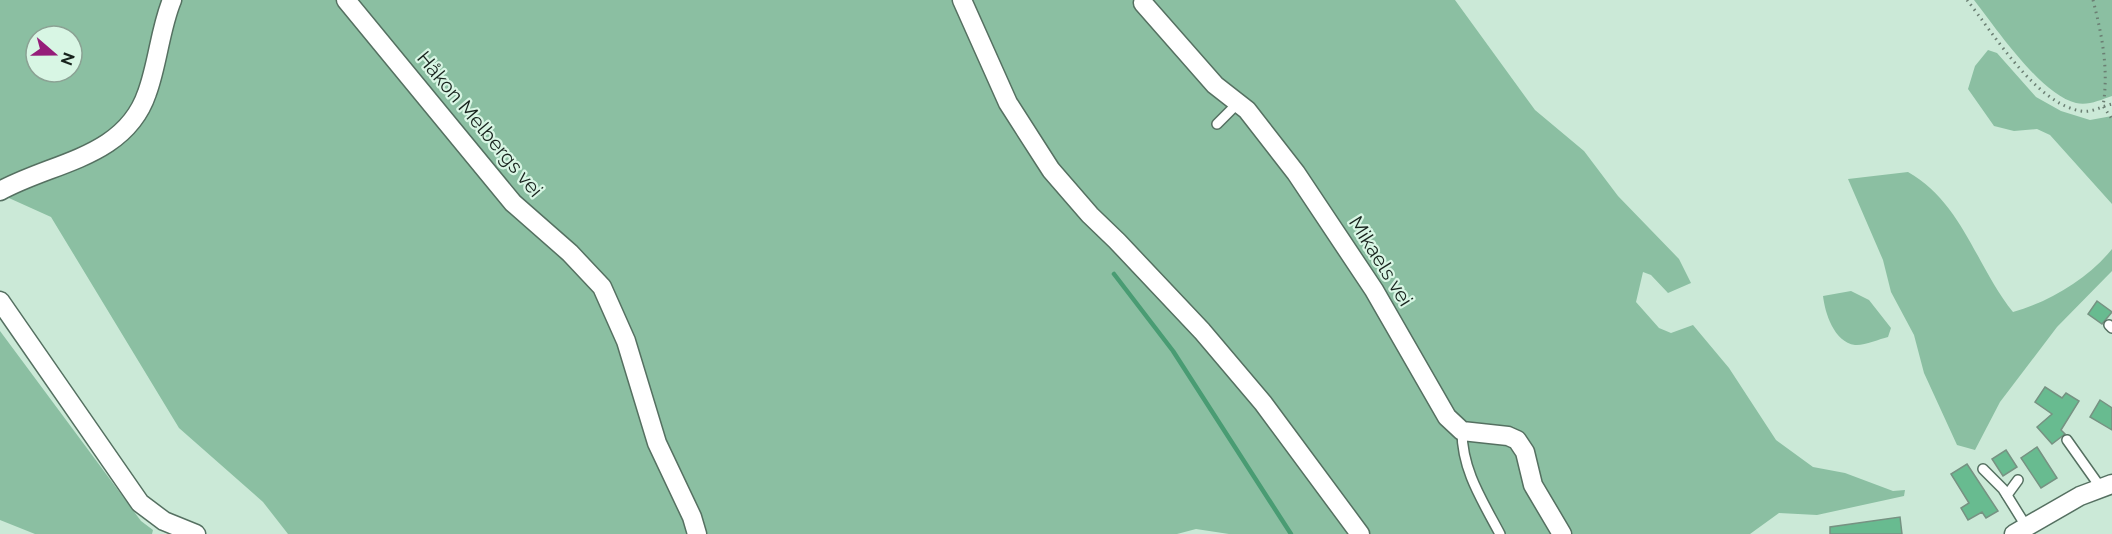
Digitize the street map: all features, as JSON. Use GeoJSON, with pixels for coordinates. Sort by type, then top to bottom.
{"type":"FeatureCollection","features":[{"type":"Feature","properties":{"kind":"street"},"geometry":{"type":"LineString","coordinates":[[0,191],[99,150],[126,129],[146,96],[172,0]]}},
{"type":"Feature","properties":{"kind":"street","name":"Håkon Melbergs vei"},"geometry":{"type":"LineString","coordinates":[[346,0],[513,203],[570,253],[602,287],[626,341],[657,443],[692,517],[697,534]]}},
{"type":"Feature","properties":{"kind":"street"},"geometry":{"type":"LineString","coordinates":[[962,0],[1008,103],[1051,170],[1090,215],[1202,331],[1263,403],[1360,534]]}},
{"type":"Feature","properties":{"kind":"street","name":"Mikaels vei"},"geometry":{"type":"LineString","coordinates":[[1143,3],[1215,85],[1253,117],[1336,231],[1399,331],[1447,417],[1462,430]]}},
{"type":"Feature","properties":{"kind":"street"},"geometry":{"type":"LineString","coordinates":[[0,300],[140,502],[164,521],[196,534]]}},
{"type":"Feature","properties":{"kind":"street"},"geometry":{"type":"LineString","coordinates":[[1462,430],[1508,436],[1517,440],[1525,452],[1533,485],[1562,534]]}},
{"type":"Feature","properties":{"kind":"street"},"geometry":{"type":"LineString","coordinates":[[2020,530],[2107,486]]}},
{"type":"Feature","properties":{"kind":"lane"},"geometry":{"type":"LineString","coordinates":[[1217,124],[1238,103]]}},
{"type":"Feature","properties":{"kind":"lane"},"geometry":{"type":"LineString","coordinates":[[1462,430],[1462,451],[1468,476],[1500,534]]}},
{"type":"Feature","properties":{"kind":"lane"},"geometry":{"type":"LineString","coordinates":[[2067,440],[2107,486]]}},
{"type":"Feature","properties":{"kind":"lane"},"geometry":{"type":"LineString","coordinates":[[1983,469],[2007,495],[2020,530]]}},
{"type":"Feature","properties":{"kind":"lane"},"geometry":{"type":"LineString","coordinates":[[2007,495],[2018,480]]}},
{"type":"Feature","properties":{"kind":"path"},"geometry":{"type":"LineString","coordinates":[[1966,0],[2037,86],[2053,100],[2082,111],[2112,104]]}},
{"type":"Feature","properties":{"kind":"path"},"geometry":{"type":"LineString","coordinates":[[2093,0],[2106,64],[2103,106],[2112,119]]}},
{"type":"Feature","properties":{"kind":"green space"},"geometry":{"type":"Polygon","coordinates":[[[0,0],[1455,0],[1535,110],[1584,151],[1618,196],[1679,259],[1691,283],[1668,293],[1651,275],[1643,272],[1636,302],[1659,328],[1671,333],[1693,325],[1729,368],[1776,440],[1813,467],[1845,473],[1893,491],[1905,490],[1904,496],[1817,515],[1779,513],[1750,534],[1229,534],[1196,529],[1177,534],[288,534],[263,502],[179,428],[51,217],[0,194],[0,0]]]}},
{"type":"Feature","properties":{"kind":"green space"},"geometry":{"type":"Polygon","coordinates":[[[1974,0],[2112,0],[2112,96],[2085,104],[2062,97],[2048,87],[2020,59],[1974,0]]]}},
{"type":"Feature","properties":{"kind":"green space"},"geometry":{"type":"Polygon","coordinates":[[[1988,50],[1997,53],[2036,97],[2061,111],[2090,120],[2112,116],[2112,204],[2050,135],[2037,129],[2014,131],[1994,126],[1968,89],[1975,66],[1988,50]]]}},
{"type":"Feature","properties":{"kind":"green space"},"geometry":{"type":"Polygon","coordinates":[[[1908,172],[1927,185],[1942,200],[1967,237],[2000,295],[2013,312],[2054,296],[2067,288],[2091,270],[2112,249],[2112,271],[2057,327],[2000,402],[1975,450],[1957,445],[1924,373],[1914,335],[1891,292],[1883,260],[1848,179],[1908,172]]]}},
{"type":"Feature","properties":{"kind":"green space"},"geometry":{"type":"Polygon","coordinates":[[[1851,291],[1869,300],[1891,328],[1888,337],[1855,345],[1848,343],[1836,333],[1828,318],[1823,296],[1851,291]]]}},
{"type":"Feature","properties":{"kind":"green space"},"geometry":{"type":"Polygon","coordinates":[[[0,331],[141,521],[153,530],[152,534],[35,534],[0,520],[0,331]]]}},
{"type":"Feature","properties":{"kind":"building"},"geometry":{"type":"Polygon","coordinates":[[[2097,301],[2112,312],[2102,324],[2088,314],[2097,301]]]}},
{"type":"Feature","properties":{"kind":"building"},"geometry":{"type":"Polygon","coordinates":[[[2045,387],[2062,398],[2066,393],[2079,401],[2061,430],[2065,434],[2052,444],[2037,427],[2052,414],[2035,402],[2045,387]]]}},
{"type":"Feature","properties":{"kind":"building"},"geometry":{"type":"Polygon","coordinates":[[[2100,400],[2112,408],[2112,430],[2090,417],[2100,400]]]}},
{"type":"Feature","properties":{"kind":"building"},"geometry":{"type":"Polygon","coordinates":[[[2037,447],[2057,478],[2041,488],[2021,458],[2037,447]]]}},
{"type":"Feature","properties":{"kind":"building"},"geometry":{"type":"Polygon","coordinates":[[[2006,450],[2017,467],[2003,476],[1992,459],[2006,450]]]}},
{"type":"Feature","properties":{"kind":"building"},"geometry":{"type":"Polygon","coordinates":[[[1967,464],[1998,511],[1986,518],[1982,512],[1968,520],[1961,508],[1969,503],[1951,474],[1967,464]]]}},
{"type":"Feature","properties":{"kind":"building"},"geometry":{"type":"Polygon","coordinates":[[[1900,517],[1902,534],[1830,534],[1830,527],[1900,517]]]}},
{"type":"Feature","properties":{"kind":"waterway"},"geometry":{"type":"LineString","coordinates":[[1114,274],[1173,351],[1291,534]]}}]}
